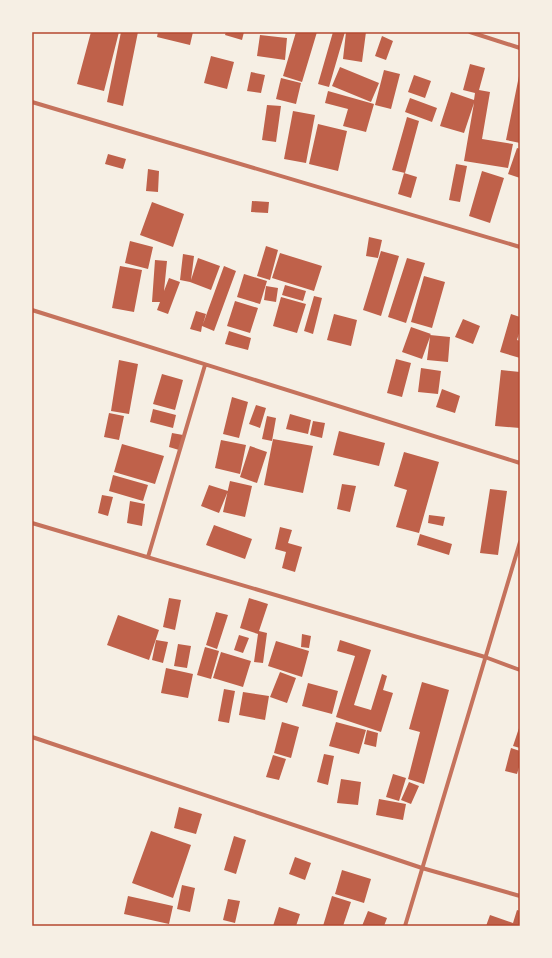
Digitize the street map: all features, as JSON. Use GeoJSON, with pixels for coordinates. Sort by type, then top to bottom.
{"type":"FeatureCollection","features":[{"type":"Feature","properties":{"kind":"street"},"geometry":{"type":"LineString","coordinates":[[470,32],[520,48]]}},
{"type":"Feature","properties":{"kind":"street"},"geometry":{"type":"LineString","coordinates":[[32,102],[520,247]]}},
{"type":"Feature","properties":{"kind":"street"},"geometry":{"type":"LineString","coordinates":[[32,310],[520,463]]}},
{"type":"Feature","properties":{"kind":"street"},"geometry":{"type":"LineString","coordinates":[[148,557],[205,365]]}},
{"type":"Feature","properties":{"kind":"street"},"geometry":{"type":"LineString","coordinates":[[32,523],[485,657],[520,670]]}},
{"type":"Feature","properties":{"kind":"street"},"geometry":{"type":"LineString","coordinates":[[405,926],[520,542]]}},
{"type":"Feature","properties":{"kind":"street"},"geometry":{"type":"LineString","coordinates":[[32,737],[422,868],[520,896]]}},
{"type":"Feature","properties":{"kind":"building"},"geometry":{"type":"Polygon","coordinates":[[[91,32],[119,32],[104,91],[77,84],[91,32]]]}},
{"type":"Feature","properties":{"kind":"building"},"geometry":{"type":"Polygon","coordinates":[[[121,32],[138,32],[123,106],[107,102],[121,32]]]}},
{"type":"Feature","properties":{"kind":"building"},"geometry":{"type":"Polygon","coordinates":[[[158,32],[193,32],[190,45],[157,37],[158,32]]]}},
{"type":"Feature","properties":{"kind":"building"},"geometry":{"type":"Polygon","coordinates":[[[226,32],[244,32],[242,40],[225,35],[226,32]]]}},
{"type":"Feature","properties":{"kind":"building"},"geometry":{"type":"Polygon","coordinates":[[[296,32],[317,32],[302,82],[283,76],[296,32]]]}},
{"type":"Feature","properties":{"kind":"building"},"geometry":{"type":"Polygon","coordinates":[[[333,32],[345,32],[329,87],[318,84],[333,32]]]}},
{"type":"Feature","properties":{"kind":"building"},"geometry":{"type":"Polygon","coordinates":[[[346,32],[366,32],[362,62],[343,59],[346,32]]]}},
{"type":"Feature","properties":{"kind":"building"},"geometry":{"type":"Polygon","coordinates":[[[260,35],[287,38],[285,60],[257,56],[260,35]]]}},
{"type":"Feature","properties":{"kind":"building"},"geometry":{"type":"Polygon","coordinates":[[[382,36],[393,41],[386,60],[375,56],[382,36]]]}},
{"type":"Feature","properties":{"kind":"building"},"geometry":{"type":"Polygon","coordinates":[[[211,56],[234,62],[227,89],[204,83],[211,56]]]}},
{"type":"Feature","properties":{"kind":"building"},"geometry":{"type":"Polygon","coordinates":[[[470,64],[485,68],[479,90],[490,92],[482,139],[513,144],[508,168],[464,161],[474,103],[464,133],[440,126],[451,92],[474,100],[475,93],[463,90],[470,64]]]}},
{"type":"Feature","properties":{"kind":"building"},"geometry":{"type":"Polygon","coordinates":[[[340,67],[379,83],[371,102],[332,86],[340,67]]]}},
{"type":"Feature","properties":{"kind":"building"},"geometry":{"type":"Polygon","coordinates":[[[384,70],[400,74],[391,109],[375,105],[384,70]]]}},
{"type":"Feature","properties":{"kind":"building"},"geometry":{"type":"Polygon","coordinates":[[[251,72],[265,75],[261,93],[247,91],[251,72]]]}},
{"type":"Feature","properties":{"kind":"building"},"geometry":{"type":"Polygon","coordinates":[[[414,75],[431,81],[425,98],[408,92],[414,75]]]}},
{"type":"Feature","properties":{"kind":"building"},"geometry":{"type":"Polygon","coordinates":[[[520,76],[520,143],[506,140],[520,76]]]}},
{"type":"Feature","properties":{"kind":"building"},"geometry":{"type":"Polygon","coordinates":[[[281,78],[301,83],[296,104],[276,99],[281,78]]]}},
{"type":"Feature","properties":{"kind":"building"},"geometry":{"type":"Polygon","coordinates":[[[328,91],[374,104],[366,132],[343,126],[348,109],[325,103],[328,91]]]}},
{"type":"Feature","properties":{"kind":"building"},"geometry":{"type":"Polygon","coordinates":[[[410,98],[437,108],[432,122],[405,112],[410,98]]]}},
{"type":"Feature","properties":{"kind":"building"},"geometry":{"type":"Polygon","coordinates":[[[267,105],[281,106],[276,142],[262,140],[267,105]]]}},
{"type":"Feature","properties":{"kind":"building"},"geometry":{"type":"Polygon","coordinates":[[[293,111],[315,115],[306,163],[284,159],[293,111]]]}},
{"type":"Feature","properties":{"kind":"building"},"geometry":{"type":"Polygon","coordinates":[[[407,117],[419,121],[405,173],[392,170],[407,117]]]}},
{"type":"Feature","properties":{"kind":"building"},"geometry":{"type":"Polygon","coordinates":[[[318,124],[347,131],[338,171],[309,164],[318,124]]]}},
{"type":"Feature","properties":{"kind":"building"},"geometry":{"type":"Polygon","coordinates":[[[517,148],[520,149],[520,178],[508,174],[517,148]]]}},
{"type":"Feature","properties":{"kind":"building"},"geometry":{"type":"Polygon","coordinates":[[[108,154],[126,159],[123,169],[105,164],[108,154]]]}},
{"type":"Feature","properties":{"kind":"building"},"geometry":{"type":"Polygon","coordinates":[[[456,164],[467,166],[460,202],[449,200],[456,164]]]}},
{"type":"Feature","properties":{"kind":"building"},"geometry":{"type":"Polygon","coordinates":[[[148,169],[159,171],[158,192],[146,191],[148,169]]]}},
{"type":"Feature","properties":{"kind":"building"},"geometry":{"type":"Polygon","coordinates":[[[482,171],[504,178],[490,223],[469,216],[482,171]]]}},
{"type":"Feature","properties":{"kind":"building"},"geometry":{"type":"Polygon","coordinates":[[[404,173],[417,177],[411,198],[398,194],[404,173]]]}},
{"type":"Feature","properties":{"kind":"building"},"geometry":{"type":"Polygon","coordinates":[[[252,201],[269,202],[268,213],[251,212],[252,201]]]}},
{"type":"Feature","properties":{"kind":"building"},"geometry":{"type":"Polygon","coordinates":[[[152,202],[184,214],[173,247],[140,235],[152,202]]]}},
{"type":"Feature","properties":{"kind":"building"},"geometry":{"type":"Polygon","coordinates":[[[369,237],[382,240],[378,258],[366,256],[369,237]]]}},
{"type":"Feature","properties":{"kind":"building"},"geometry":{"type":"Polygon","coordinates":[[[130,241],[153,247],[148,269],[125,263],[130,241]]]}},
{"type":"Feature","properties":{"kind":"building"},"geometry":{"type":"Polygon","coordinates":[[[266,246],[278,250],[270,280],[257,276],[266,246]]]}},
{"type":"Feature","properties":{"kind":"building"},"geometry":{"type":"Polygon","coordinates":[[[381,251],[399,256],[381,316],[363,310],[381,251]]]}},
{"type":"Feature","properties":{"kind":"building"},"geometry":{"type":"Polygon","coordinates":[[[280,253],[322,266],[314,291],[272,278],[280,253]]]}},
{"type":"Feature","properties":{"kind":"building"},"geometry":{"type":"Polygon","coordinates":[[[183,254],[194,256],[191,280],[198,258],[220,266],[211,290],[180,280],[183,254]]]}},
{"type":"Feature","properties":{"kind":"building"},"geometry":{"type":"Polygon","coordinates":[[[407,258],[425,263],[406,323],[388,317],[407,258]]]}},
{"type":"Feature","properties":{"kind":"building"},"geometry":{"type":"Polygon","coordinates":[[[155,260],[167,261],[164,291],[169,278],[180,282],[168,314],[157,310],[160,302],[152,302],[155,260]]]}},
{"type":"Feature","properties":{"kind":"building"},"geometry":{"type":"Polygon","coordinates":[[[120,266],[142,270],[134,312],[112,308],[120,266]]]}},
{"type":"Feature","properties":{"kind":"building"},"geometry":{"type":"Polygon","coordinates":[[[224,266],[236,271],[214,331],[202,326],[201,332],[190,329],[196,311],[206,314],[203,324],[224,266]]]}},
{"type":"Feature","properties":{"kind":"building"},"geometry":{"type":"Polygon","coordinates":[[[244,274],[267,281],[260,304],[237,297],[244,274]]]}},
{"type":"Feature","properties":{"kind":"building"},"geometry":{"type":"Polygon","coordinates":[[[424,276],[445,282],[432,328],[411,322],[424,276]]]}},
{"type":"Feature","properties":{"kind":"building"},"geometry":{"type":"Polygon","coordinates":[[[285,285],[306,291],[303,301],[282,295],[285,285]]]}},
{"type":"Feature","properties":{"kind":"building"},"geometry":{"type":"Polygon","coordinates":[[[266,286],[278,288],[276,302],[264,300],[266,286]]]}},
{"type":"Feature","properties":{"kind":"building"},"geometry":{"type":"Polygon","coordinates":[[[314,296],[322,298],[313,334],[304,331],[314,296]]]}},
{"type":"Feature","properties":{"kind":"building"},"geometry":{"type":"Polygon","coordinates":[[[281,297],[306,304],[297,333],[273,326],[281,297]]]}},
{"type":"Feature","properties":{"kind":"building"},"geometry":{"type":"Polygon","coordinates":[[[235,301],[258,308],[250,333],[227,326],[235,301]]]}},
{"type":"Feature","properties":{"kind":"building"},"geometry":{"type":"Polygon","coordinates":[[[334,314],[357,320],[351,346],[327,340],[334,314]]]}},
{"type":"Feature","properties":{"kind":"building"},"geometry":{"type":"Polygon","coordinates":[[[511,314],[520,317],[520,330],[517,340],[520,341],[520,358],[500,352],[511,314]]]}},
{"type":"Feature","properties":{"kind":"building"},"geometry":{"type":"Polygon","coordinates":[[[463,319],[480,326],[473,344],[455,337],[463,319]]]}},
{"type":"Feature","properties":{"kind":"building"},"geometry":{"type":"Polygon","coordinates":[[[411,327],[431,334],[430,335],[450,337],[448,362],[427,360],[430,337],[422,359],[402,352],[411,327]]]}},
{"type":"Feature","properties":{"kind":"building"},"geometry":{"type":"Polygon","coordinates":[[[229,331],[251,338],[248,350],[225,344],[229,331]]]}},
{"type":"Feature","properties":{"kind":"building"},"geometry":{"type":"Polygon","coordinates":[[[396,359],[411,363],[402,397],[387,393],[396,359]]]}},
{"type":"Feature","properties":{"kind":"building"},"geometry":{"type":"Polygon","coordinates":[[[119,360],[138,364],[129,414],[111,411],[119,360]]]}},
{"type":"Feature","properties":{"kind":"building"},"geometry":{"type":"Polygon","coordinates":[[[421,368],[441,371],[438,394],[418,392],[421,368]]]}},
{"type":"Feature","properties":{"kind":"building"},"geometry":{"type":"Polygon","coordinates":[[[501,370],[520,372],[520,428],[495,426],[501,370]]]}},
{"type":"Feature","properties":{"kind":"building"},"geometry":{"type":"Polygon","coordinates":[[[162,374],[183,380],[175,410],[153,404],[162,374]]]}},
{"type":"Feature","properties":{"kind":"building"},"geometry":{"type":"Polygon","coordinates":[[[442,389],[460,396],[455,413],[436,407],[442,389]]]}},
{"type":"Feature","properties":{"kind":"building"},"geometry":{"type":"Polygon","coordinates":[[[232,397],[248,402],[239,438],[223,434],[232,397]]]}},
{"type":"Feature","properties":{"kind":"building"},"geometry":{"type":"Polygon","coordinates":[[[256,405],[266,408],[260,428],[249,424],[256,405]]]}},
{"type":"Feature","properties":{"kind":"building"},"geometry":{"type":"Polygon","coordinates":[[[153,409],[176,415],[173,428],[150,422],[153,409]]]}},
{"type":"Feature","properties":{"kind":"building"},"geometry":{"type":"Polygon","coordinates":[[[109,413],[124,416],[119,440],[104,437],[109,413]]]}},
{"type":"Feature","properties":{"kind":"building"},"geometry":{"type":"Polygon","coordinates":[[[290,414],[311,420],[308,434],[286,429],[290,414]]]}},
{"type":"Feature","properties":{"kind":"building"},"geometry":{"type":"Polygon","coordinates":[[[267,416],[276,418],[272,441],[262,439],[267,416]]]}},
{"type":"Feature","properties":{"kind":"building"},"geometry":{"type":"Polygon","coordinates":[[[313,421],[325,423],[322,438],[310,435],[313,421]]]}},
{"type":"Feature","properties":{"kind":"building"},"geometry":{"type":"Polygon","coordinates":[[[339,431],[385,443],[379,466],[333,455],[339,431]]]}},
{"type":"Feature","properties":{"kind":"building"},"geometry":{"type":"Polygon","coordinates":[[[172,433],[183,435],[179,450],[169,447],[172,433]]]}},
{"type":"Feature","properties":{"kind":"building"},"geometry":{"type":"Polygon","coordinates":[[[273,439],[313,446],[303,493],[264,485],[273,439]]]}},
{"type":"Feature","properties":{"kind":"building"},"geometry":{"type":"Polygon","coordinates":[[[221,440],[246,445],[240,474],[215,468],[221,440]]]}},
{"type":"Feature","properties":{"kind":"building"},"geometry":{"type":"Polygon","coordinates":[[[122,444],[164,456],[155,484],[114,472],[122,444]]]}},
{"type":"Feature","properties":{"kind":"building"},"geometry":{"type":"Polygon","coordinates":[[[250,446],[267,452],[257,483],[240,477],[250,446]]]}},
{"type":"Feature","properties":{"kind":"building"},"geometry":{"type":"Polygon","coordinates":[[[404,452],[439,462],[419,533],[396,527],[407,490],[394,486],[404,452]]]}},
{"type":"Feature","properties":{"kind":"building"},"geometry":{"type":"Polygon","coordinates":[[[113,475],[148,485],[143,501],[109,491],[113,475]]]}},
{"type":"Feature","properties":{"kind":"building"},"geometry":{"type":"Polygon","coordinates":[[[230,481],[252,486],[245,517],[223,512],[230,481]]]}},
{"type":"Feature","properties":{"kind":"building"},"geometry":{"type":"Polygon","coordinates":[[[342,484],[356,486],[350,512],[337,509],[342,484]]]}},
{"type":"Feature","properties":{"kind":"building"},"geometry":{"type":"Polygon","coordinates":[[[209,485],[228,491],[219,513],[201,506],[209,485]]]}},
{"type":"Feature","properties":{"kind":"building"},"geometry":{"type":"Polygon","coordinates":[[[490,489],[507,491],[498,555],[480,553],[490,489]]]}},
{"type":"Feature","properties":{"kind":"building"},"geometry":{"type":"Polygon","coordinates":[[[102,495],[113,497],[108,516],[98,513],[102,495]]]}},
{"type":"Feature","properties":{"kind":"building"},"geometry":{"type":"Polygon","coordinates":[[[130,501],[145,504],[142,526],[127,523],[130,501]]]}},
{"type":"Feature","properties":{"kind":"building"},"geometry":{"type":"Polygon","coordinates":[[[429,515],[445,517],[443,526],[428,523],[429,515]]]}},
{"type":"Feature","properties":{"kind":"building"},"geometry":{"type":"Polygon","coordinates":[[[214,525],[252,539],[245,559],[206,545],[214,525]]]}},
{"type":"Feature","properties":{"kind":"building"},"geometry":{"type":"Polygon","coordinates":[[[280,527],[292,530],[288,543],[302,547],[295,572],[282,568],[286,552],[275,549],[280,527]]]}},
{"type":"Feature","properties":{"kind":"building"},"geometry":{"type":"Polygon","coordinates":[[[420,534],[452,544],[449,555],[417,545],[420,534]]]}},
{"type":"Feature","properties":{"kind":"building"},"geometry":{"type":"Polygon","coordinates":[[[169,598],[181,600],[175,630],[163,627],[169,598]]]}},
{"type":"Feature","properties":{"kind":"building"},"geometry":{"type":"Polygon","coordinates":[[[249,598],[268,604],[259,631],[267,633],[263,663],[254,662],[258,634],[240,628],[249,598]]]}},
{"type":"Feature","properties":{"kind":"building"},"geometry":{"type":"Polygon","coordinates":[[[216,612],[228,615],[217,649],[206,645],[216,612]]]}},
{"type":"Feature","properties":{"kind":"building"},"geometry":{"type":"Polygon","coordinates":[[[118,615],[159,630],[149,660],[107,645],[118,615]]]}},
{"type":"Feature","properties":{"kind":"building"},"geometry":{"type":"Polygon","coordinates":[[[302,634],[311,636],[309,648],[301,647],[302,634]]]}},
{"type":"Feature","properties":{"kind":"building"},"geometry":{"type":"Polygon","coordinates":[[[239,635],[249,638],[243,653],[234,650],[239,635]]]}},
{"type":"Feature","properties":{"kind":"building"},"geometry":{"type":"Polygon","coordinates":[[[156,640],[168,642],[163,663],[152,660],[156,640]]]}},
{"type":"Feature","properties":{"kind":"building"},"geometry":{"type":"Polygon","coordinates":[[[340,640],[371,650],[354,705],[371,710],[382,674],[387,676],[383,690],[393,693],[381,732],[336,717],[355,656],[337,651],[340,640]]]}},
{"type":"Feature","properties":{"kind":"building"},"geometry":{"type":"Polygon","coordinates":[[[276,641],[309,651],[302,677],[268,666],[276,641]]]}},
{"type":"Feature","properties":{"kind":"building"},"geometry":{"type":"Polygon","coordinates":[[[178,644],[191,646],[187,668],[174,666],[178,644]]]}},
{"type":"Feature","properties":{"kind":"building"},"geometry":{"type":"Polygon","coordinates":[[[205,647],[219,651],[211,679],[197,675],[205,647]]]}},
{"type":"Feature","properties":{"kind":"building"},"geometry":{"type":"Polygon","coordinates":[[[221,652],[251,661],[243,687],[213,678],[221,652]]]}},
{"type":"Feature","properties":{"kind":"building"},"geometry":{"type":"Polygon","coordinates":[[[166,668],[193,674],[188,698],[161,693],[166,668]]]}},
{"type":"Feature","properties":{"kind":"building"},"geometry":{"type":"Polygon","coordinates":[[[280,672],[296,678],[287,703],[270,697],[280,672]]]}},
{"type":"Feature","properties":{"kind":"building"},"geometry":{"type":"Polygon","coordinates":[[[422,682],[449,690],[424,784],[408,779],[420,732],[409,729],[422,682]]]}},
{"type":"Feature","properties":{"kind":"building"},"geometry":{"type":"Polygon","coordinates":[[[308,683],[338,691],[332,714],[302,706],[308,683]]]}},
{"type":"Feature","properties":{"kind":"building"},"geometry":{"type":"Polygon","coordinates":[[[224,689],[235,691],[229,723],[218,721],[224,689]]]}},
{"type":"Feature","properties":{"kind":"building"},"geometry":{"type":"Polygon","coordinates":[[[243,692],[269,696],[265,720],[239,715],[243,692]]]}},
{"type":"Feature","properties":{"kind":"building"},"geometry":{"type":"Polygon","coordinates":[[[282,722],[299,727],[291,758],[274,753],[282,722]]]}},
{"type":"Feature","properties":{"kind":"building"},"geometry":{"type":"Polygon","coordinates":[[[336,722],[366,730],[359,754],[329,746],[336,722]]]}},
{"type":"Feature","properties":{"kind":"building"},"geometry":{"type":"Polygon","coordinates":[[[520,725],[520,748],[513,746],[520,725]]]}},
{"type":"Feature","properties":{"kind":"building"},"geometry":{"type":"Polygon","coordinates":[[[367,730],[378,733],[376,747],[364,744],[367,730]]]}},
{"type":"Feature","properties":{"kind":"building"},"geometry":{"type":"Polygon","coordinates":[[[511,748],[520,751],[520,764],[517,774],[505,771],[511,748]]]}},
{"type":"Feature","properties":{"kind":"building"},"geometry":{"type":"Polygon","coordinates":[[[324,754],[334,756],[328,785],[317,782],[324,754]]]}},
{"type":"Feature","properties":{"kind":"building"},"geometry":{"type":"Polygon","coordinates":[[[273,755],[286,759],[279,780],[266,777],[273,755]]]}},
{"type":"Feature","properties":{"kind":"building"},"geometry":{"type":"Polygon","coordinates":[[[393,774],[406,778],[399,801],[386,797],[393,774]]]}},
{"type":"Feature","properties":{"kind":"building"},"geometry":{"type":"Polygon","coordinates":[[[341,779],[361,782],[358,805],[337,803],[341,779]]]}},
{"type":"Feature","properties":{"kind":"building"},"geometry":{"type":"Polygon","coordinates":[[[409,782],[419,786],[411,804],[401,800],[409,782]]]}},
{"type":"Feature","properties":{"kind":"building"},"geometry":{"type":"Polygon","coordinates":[[[379,799],[406,804],[403,820],[376,815],[379,799]]]}},
{"type":"Feature","properties":{"kind":"building"},"geometry":{"type":"Polygon","coordinates":[[[179,807],[202,814],[196,834],[174,828],[179,807]]]}},
{"type":"Feature","properties":{"kind":"building"},"geometry":{"type":"Polygon","coordinates":[[[151,831],[191,845],[173,898],[132,883],[151,831]]]}},
{"type":"Feature","properties":{"kind":"building"},"geometry":{"type":"Polygon","coordinates":[[[234,836],[246,840],[236,874],[224,870],[234,836]]]}},
{"type":"Feature","properties":{"kind":"building"},"geometry":{"type":"Polygon","coordinates":[[[295,857],[311,863],[305,880],[289,874],[295,857]]]}},
{"type":"Feature","properties":{"kind":"building"},"geometry":{"type":"Polygon","coordinates":[[[342,870],[371,879],[364,903],[335,894],[342,870]]]}},
{"type":"Feature","properties":{"kind":"building"},"geometry":{"type":"Polygon","coordinates":[[[182,885],[195,888],[190,912],[177,909],[182,885]]]}},
{"type":"Feature","properties":{"kind":"building"},"geometry":{"type":"Polygon","coordinates":[[[128,896],[173,906],[169,924],[124,914],[128,896]]]}},
{"type":"Feature","properties":{"kind":"building"},"geometry":{"type":"Polygon","coordinates":[[[332,896],[351,902],[343,926],[323,926],[332,896]]]}},
{"type":"Feature","properties":{"kind":"building"},"geometry":{"type":"Polygon","coordinates":[[[228,899],[240,901],[235,923],[223,920],[228,899]]]}},
{"type":"Feature","properties":{"kind":"building"},"geometry":{"type":"Polygon","coordinates":[[[279,907],[300,914],[296,926],[273,926],[279,907]]]}},
{"type":"Feature","properties":{"kind":"building"},"geometry":{"type":"Polygon","coordinates":[[[517,910],[520,911],[520,926],[486,926],[490,915],[513,923],[517,910]]]}},
{"type":"Feature","properties":{"kind":"building"},"geometry":{"type":"Polygon","coordinates":[[[368,911],[387,918],[384,926],[362,926],[368,911]]]}}]}
